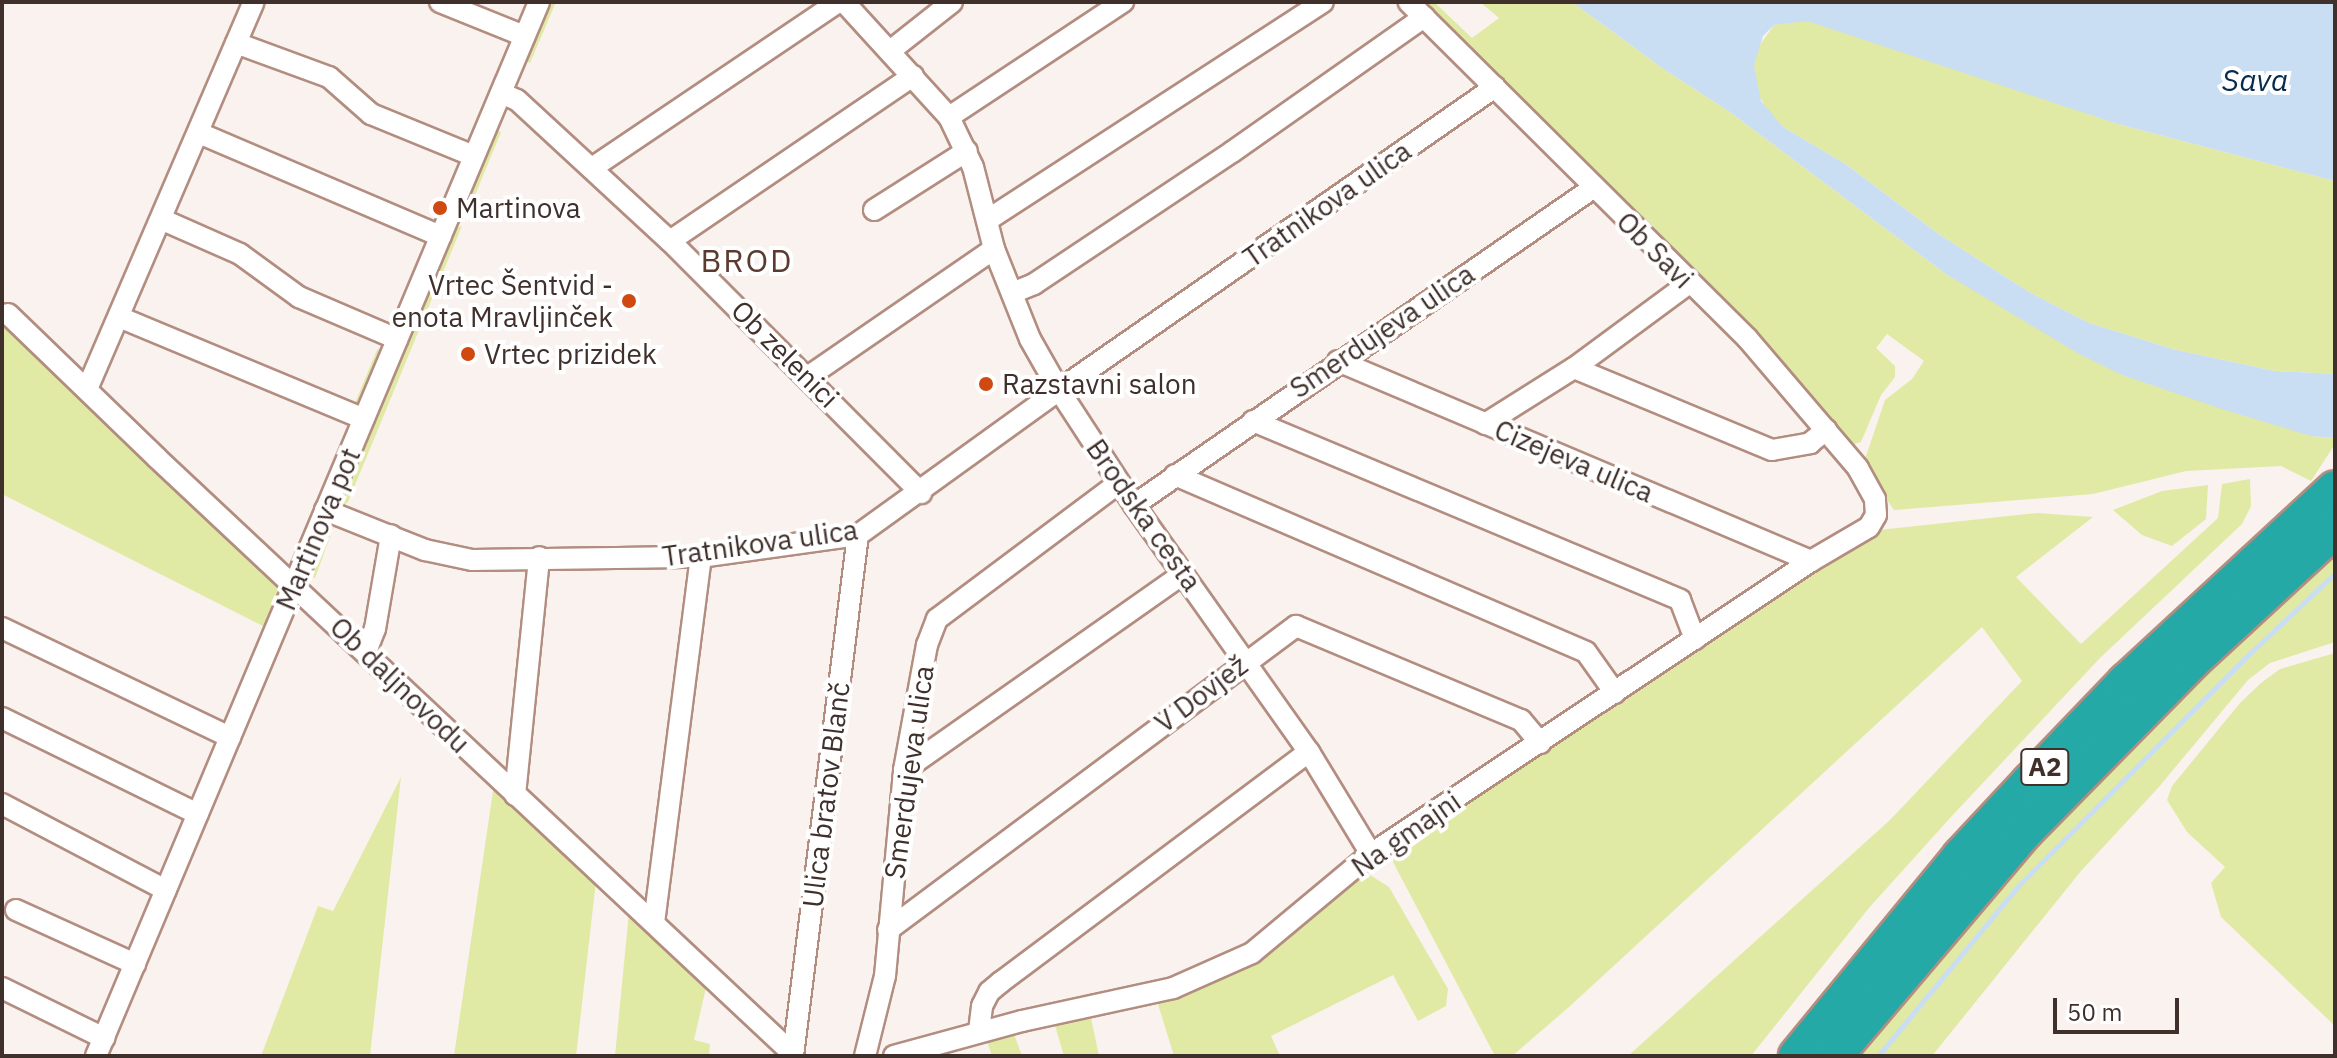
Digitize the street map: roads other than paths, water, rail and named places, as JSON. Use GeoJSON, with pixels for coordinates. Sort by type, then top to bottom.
{"type":"FeatureCollection","features":[{"type":"Feature","properties":{"kind":"highway","name":"A2"},"geometry":{"type":"LineString","coordinates":[[1797,1056],[1961,856],[2126,682],[2330,507]]}},
{"type":"Feature","properties":{"kind":"highway","name":"A2"},"geometry":{"type":"LineString","coordinates":[[1834,1056],[2024,832],[2193,660],[2330,507]]}},
{"type":"Feature","properties":{"kind":"street"},"geometry":{"type":"LineString","coordinates":[[87,389],[163,220],[254,2]]}},
{"type":"Feature","properties":{"kind":"street"},"geometry":{"type":"LineString","coordinates":[[440,2],[524,36]]}},
{"type":"Feature","properties":{"kind":"street","name":"Martinova pot"},"geometry":{"type":"LineString","coordinates":[[100,1047],[539,2]]}},
{"type":"Feature","properties":{"kind":"street"},"geometry":{"type":"LineString","coordinates":[[592,168],[838,2]]}},
{"type":"Feature","properties":{"kind":"street","name":"Brodska cesta"},"geometry":{"type":"LineString","coordinates":[[844,2],[949,117],[967,151],[989,219],[994,249],[1030,339],[1059,390],[1134,505],[1309,752],[1371,854]]}},
{"type":"Feature","properties":{"kind":"street"},"geometry":{"type":"LineString","coordinates":[[890,51],[952,2]]}},
{"type":"Feature","properties":{"kind":"street"},"geometry":{"type":"LineString","coordinates":[[949,117],[1123,2]]}},
{"type":"Feature","properties":{"kind":"street"},"geometry":{"type":"LineString","coordinates":[[989,219],[1323,2]]}},
{"type":"Feature","properties":{"kind":"street","name":"Ob Savi"},"geometry":{"type":"LineString","coordinates":[[1409,2],[1688,284],[1747,338],[1866,480],[1875,499],[1876,515]]}},
{"type":"Feature","properties":{"kind":"street"},"geometry":{"type":"LineString","coordinates":[[1012,293],[1034,284],[1232,152],[1424,17]]}},
{"type":"Feature","properties":{"kind":"street"},"geometry":{"type":"LineString","coordinates":[[236,43],[329,77],[371,114],[474,156]]}},
{"type":"Feature","properties":{"kind":"street"},"geometry":{"type":"LineString","coordinates":[[670,241],[913,76]]}},
{"type":"Feature","properties":{"kind":"street","name":"Tratnikova ulica"},"geometry":{"type":"LineString","coordinates":[[325,510],[425,550],[472,560],[701,557],[858,535],[921,493],[1059,390],[1495,87]]}},
{"type":"Feature","properties":{"kind":"street","name":"Ob zelenici"},"geometry":{"type":"LineString","coordinates":[[501,93],[517,100],[670,241],[809,376],[921,493]]}},
{"type":"Feature","properties":{"kind":"street"},"geometry":{"type":"LineString","coordinates":[[199,133],[441,236]]}},
{"type":"Feature","properties":{"kind":"street"},"geometry":{"type":"LineString","coordinates":[[874,210],[967,151]]}},
{"type":"Feature","properties":{"kind":"street","name":"Smerdujeva ulica"},"geometry":{"type":"LineString","coordinates":[[1134,505],[1338,361],[1593,188]]}},
{"type":"Feature","properties":{"kind":"street"},"geometry":{"type":"LineString","coordinates":[[163,220],[240,254],[299,297],[397,339]]}},
{"type":"Feature","properties":{"kind":"street"},"geometry":{"type":"LineString","coordinates":[[809,376],[994,249]]}},
{"type":"Feature","properties":{"kind":"street"},"geometry":{"type":"LineString","coordinates":[[1485,424],[1574,368],[1688,284]]}},
{"type":"Feature","properties":{"kind":"street","name":"Ob daljnovodu"},"geometry":{"type":"LineString","coordinates":[[8,314],[793,1055]]}},
{"type":"Feature","properties":{"kind":"street"},"geometry":{"type":"LineString","coordinates":[[119,317],[364,419]]}},
{"type":"Feature","properties":{"kind":"street","name":"Cizejeva ulica"},"geometry":{"type":"LineString","coordinates":[[1338,361],[1811,561]]}},
{"type":"Feature","properties":{"kind":"street"},"geometry":{"type":"LineString","coordinates":[[1574,368],[1772,450],[1810,443],[1826,430]]}},
{"type":"Feature","properties":{"kind":"street"},"geometry":{"type":"LineString","coordinates":[[1253,421],[1680,600],[1695,639]]}},
{"type":"Feature","properties":{"kind":"street"},"geometry":{"type":"LineString","coordinates":[[1175,475],[1586,652],[1615,693]]}},
{"type":"Feature","properties":{"kind":"street","name":"Smerdujeva ulica"},"geometry":{"type":"LineString","coordinates":[[865,1056],[885,976],[904,770],[927,645],[937,619],[1119,483]]}},
{"type":"Feature","properties":{"kind":"street","name":"Na gmajni"},"geometry":{"type":"LineString","coordinates":[[894,1056],[979,1031],[1173,988],[1222,969],[1252,953],[1371,854],[1811,561],[1869,527],[1876,515]]}},
{"type":"Feature","properties":{"kind":"street"},"geometry":{"type":"LineString","coordinates":[[366,652],[375,629],[391,535]]}},
{"type":"Feature","properties":{"kind":"street","name":"Ulica bratov Blanč"},"geometry":{"type":"LineString","coordinates":[[793,1055],[858,535]]}},
{"type":"Feature","properties":{"kind":"street"},"geometry":{"type":"LineString","coordinates":[[515,795],[539,557]]}},
{"type":"Feature","properties":{"kind":"street"},"geometry":{"type":"LineString","coordinates":[[654,923],[701,557]]}},
{"type":"Feature","properties":{"kind":"street"},"geometry":{"type":"LineString","coordinates":[[904,770],[1184,573]]}},
{"type":"Feature","properties":{"kind":"street","name":"V Dovjež"},"geometry":{"type":"LineString","coordinates":[[888,930],[1246,659],[1296,626],[1521,720],[1540,743]]}},
{"type":"Feature","properties":{"kind":"street"},"geometry":{"type":"LineString","coordinates":[[2,628],[230,737]]}},
{"type":"Feature","properties":{"kind":"street"},"geometry":{"type":"LineString","coordinates":[[2,718],[198,814]]}},
{"type":"Feature","properties":{"kind":"street"},"geometry":{"type":"LineString","coordinates":[[979,1031],[982,1006],[989,992],[1309,752]]}},
{"type":"Feature","properties":{"kind":"street"},"geometry":{"type":"LineString","coordinates":[[2,804],[166,890]]}},
{"type":"Feature","properties":{"kind":"street"},"geometry":{"type":"LineString","coordinates":[[16,910],[135,964]]}},
{"type":"Feature","properties":{"kind":"street"},"geometry":{"type":"LineString","coordinates":[[2,988],[100,1047]]}},
{"type":"Feature","properties":{"kind":"water","name":"Sava"},"geometry":{"type":"Polygon","coordinates":[[[1572,2],[2335,2],[2335,181],[2118,124],[1807,21],[1774,25],[1763,36],[1754,65],[1761,101],[1783,127],[1847,165],[1940,235],[2029,292],[2089,323],[2176,350],[2275,371],[2335,374],[2335,438],[2311,436],[2225,410],[2122,375],[2079,354],[1946,274],[1730,112],[1665,70],[1572,2]]]}},
{"type":"Feature","properties":{"kind":"waterway"},"geometry":{"type":"LineString","coordinates":[[1878,1056],[2018,886],[2246,657],[2334,574]]}},
{"type":"Feature","properties":{"kind":"place","name":"Martinova"},"geometry":{"type":"Point","coordinates":[440,208]}},
{"type":"Feature","properties":{"kind":"place","name":"Vrtec Šentvid - enota Mravljinček"},"geometry":{"type":"Point","coordinates":[629,301]}},
{"type":"Feature","properties":{"kind":"place","name":"Vrtec prizidek"},"geometry":{"type":"Point","coordinates":[468,354]}},
{"type":"Feature","properties":{"kind":"place","name":"Razstavni salon"},"geometry":{"type":"Point","coordinates":[986,384]}},
{"type":"Feature","properties":{"kind":"district","name":"BROD"},"geometry":{"type":"Point","coordinates":[747,260]}}]}
